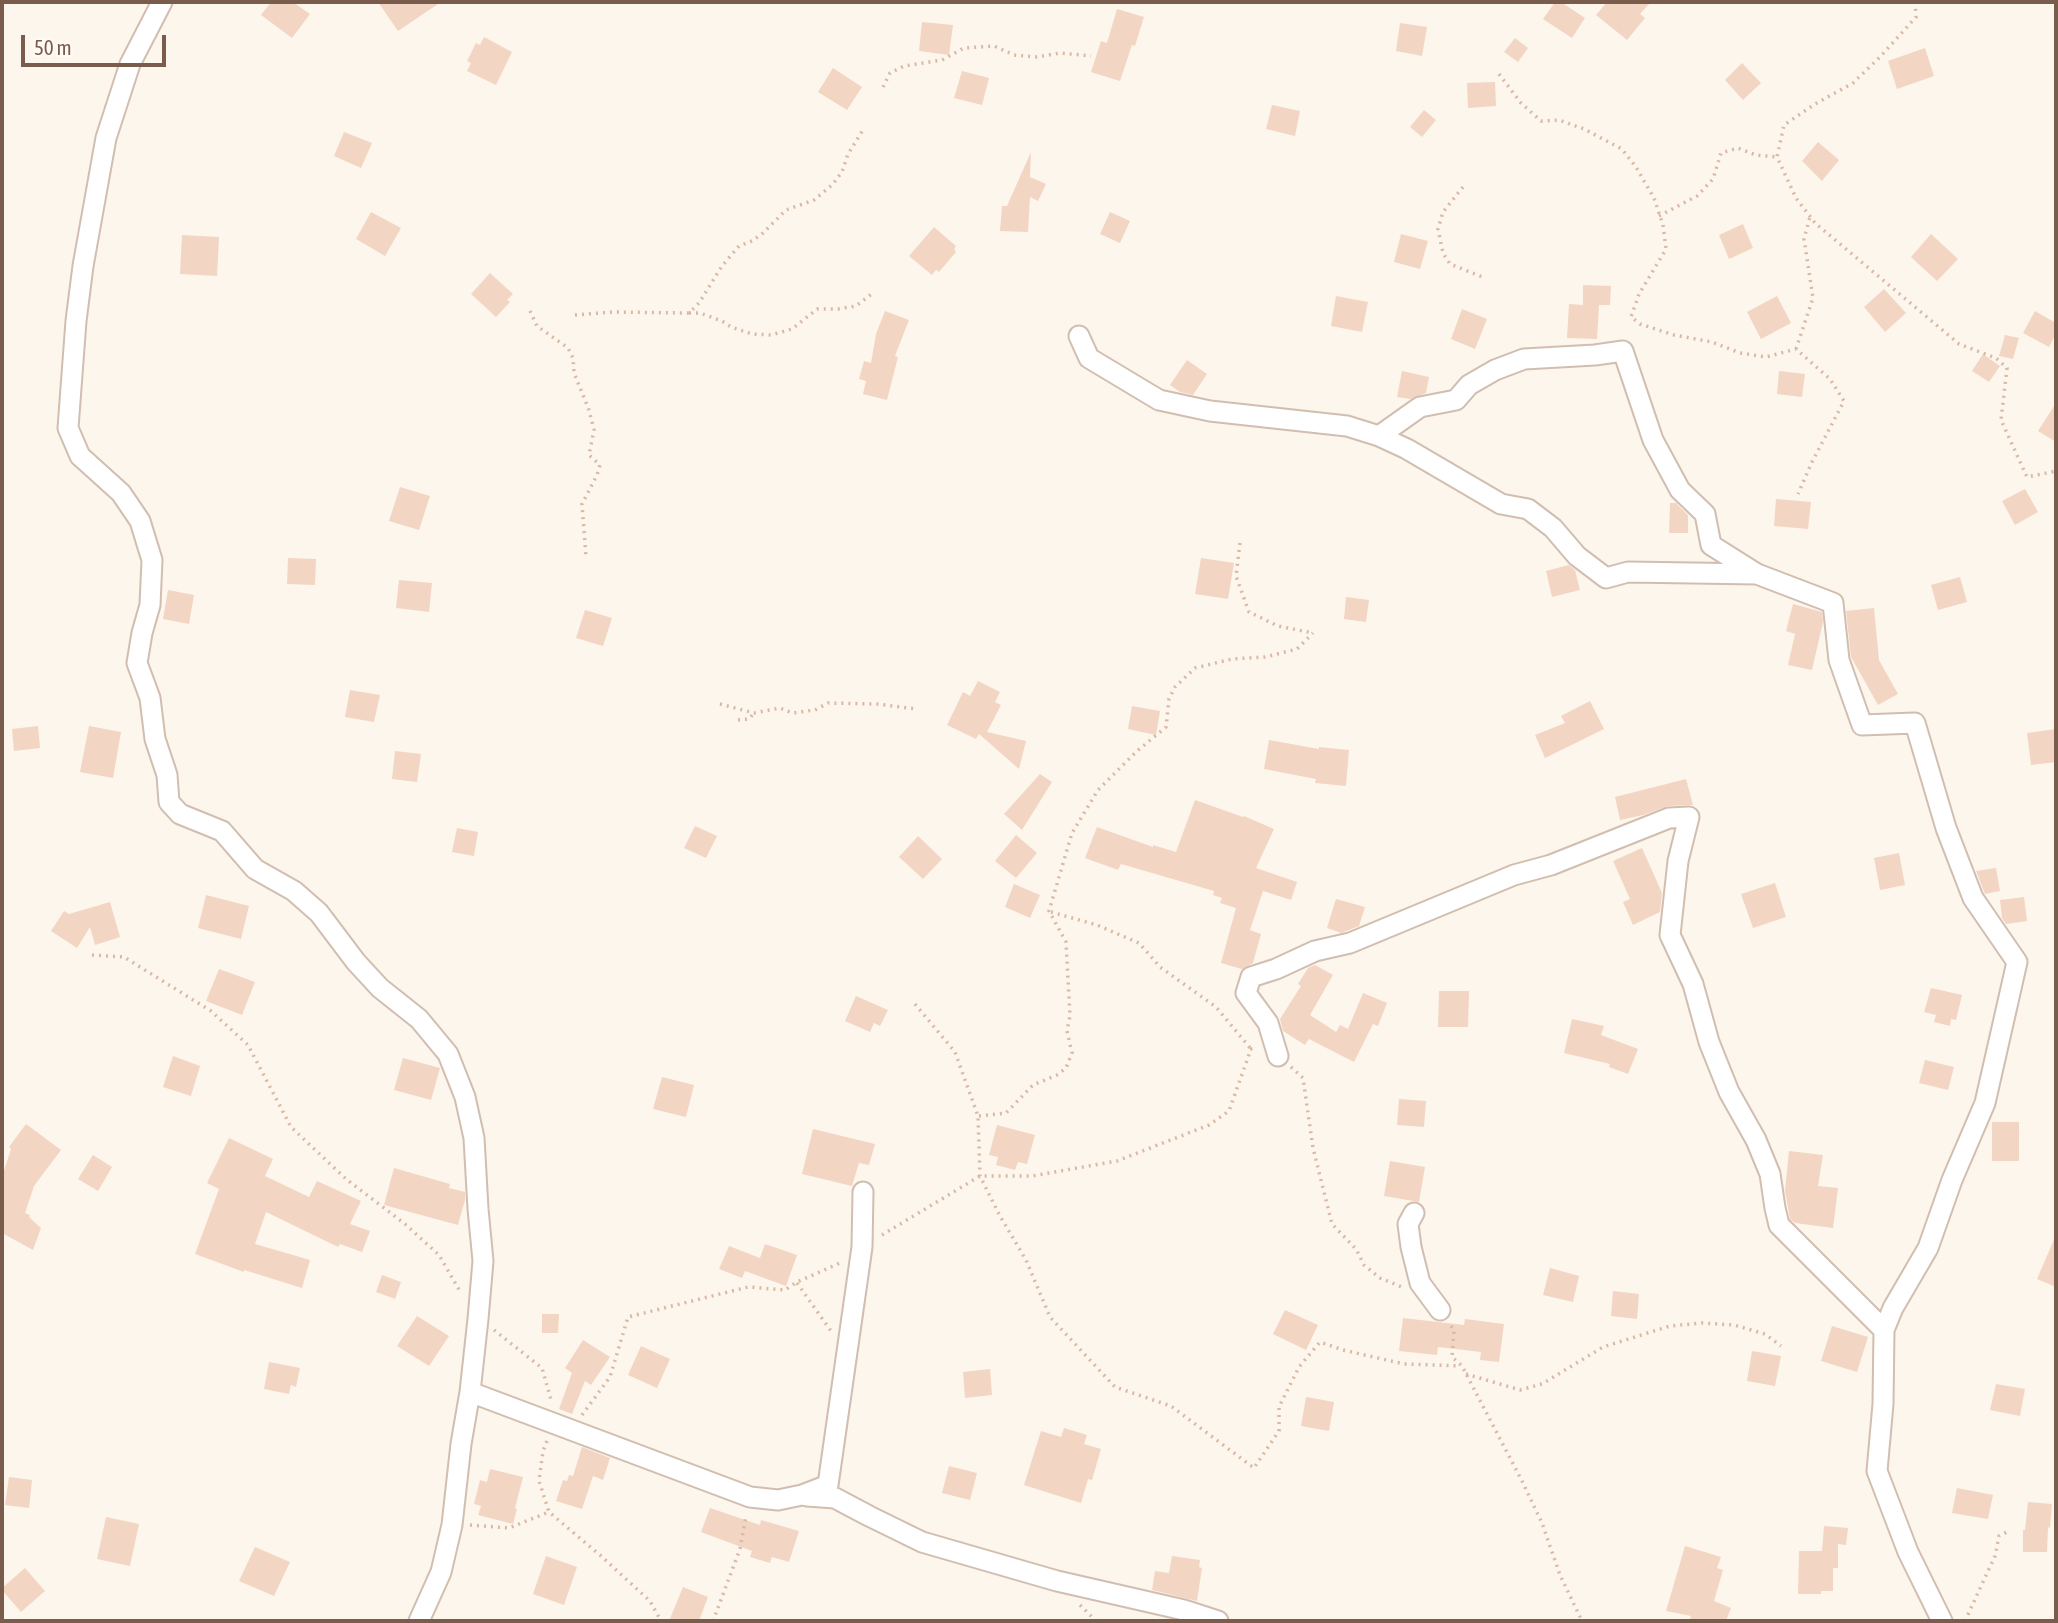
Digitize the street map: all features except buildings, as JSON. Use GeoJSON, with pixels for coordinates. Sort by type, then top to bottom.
{"type":"FeatureCollection","features":[{"type":"Feature","properties":{"kind":"street"},"geometry":{"type":"LineString","coordinates":[[162,2],[130,64],[106,138],[83,266],[68,428],[80,456],[121,493],[140,521],[152,560],[150,605],[137,663],[150,698],[155,739],[167,775],[169,802],[180,814],[222,831],[255,869],[294,891],[319,913],[380,988],[419,1019],[448,1054],[465,1097],[474,1138],[483,1262],[478,1321],[453,1525],[441,1572],[419,1621]]}},
{"type":"Feature","properties":{"kind":"street"},"geometry":{"type":"LineString","coordinates":[[1079,336],[1089,358],[1159,400],[1210,411],[1347,426],[1379,436],[1407,449],[1501,504],[1528,509],[1553,528],[1577,556],[1606,578],[1628,572],[1757,574]]}},
{"type":"Feature","properties":{"kind":"street"},"geometry":{"type":"LineString","coordinates":[[1379,436],[1420,407],[1456,400],[1468,385],[1495,370],[1524,359],[1623,351],[1653,440],[1680,490],[1705,514],[1711,545],[1757,574],[1833,603],[1839,660],[1862,725],[1915,723],[1947,828],[1973,898],[2017,962],[1985,1103],[1952,1180],[1928,1248],[1893,1308],[1884,1331],[1877,1471],[1908,1552],[1942,1621]]}},
{"type":"Feature","properties":{"kind":"street"},"geometry":{"type":"LineString","coordinates":[[1278,1056],[1268,1023],[1246,993],[1251,977],[1315,951],[1350,943],[1514,875],[1551,865],[1669,818],[1689,817],[1678,860],[1670,935],[1693,984],[1728,1092],[1756,1140],[1770,1174],[1779,1225],[1884,1331]]}},
{"type":"Feature","properties":{"kind":"street"},"geometry":{"type":"LineString","coordinates":[[470,1392],[750,1497],[778,1500],[802,1495],[828,1485],[862,1251],[863,1192]]}},
{"type":"Feature","properties":{"kind":"street"},"geometry":{"type":"LineString","coordinates":[[1414,1213],[1408,1224],[1420,1283],[1440,1310]]}},
{"type":"Feature","properties":{"kind":"street"},"geometry":{"type":"LineString","coordinates":[[802,1495],[835,1498],[922,1542],[1057,1581],[1184,1610],[1218,1621]]}},
{"type":"Feature","properties":{"kind":"path"},"geometry":{"type":"LineString","coordinates":[[1915,2],[1916,17],[1853,83],[1784,125],[1777,157],[1796,198],[1810,216],[1959,344],[1996,358],[2007,368],[2001,420],[2027,477],[2056,471]]}},
{"type":"Feature","properties":{"kind":"path"},"geometry":{"type":"LineString","coordinates":[[883,87],[890,73],[904,66],[942,61],[964,48],[994,46],[1014,55],[1037,57],[1060,53],[1091,56]]}},
{"type":"Feature","properties":{"kind":"path"},"geometry":{"type":"LineString","coordinates":[[1499,74],[1521,103],[1541,121],[1559,120],[1584,129],[1622,149],[1654,198],[1665,249],[1639,294],[1631,317],[1640,324],[1713,342],[1740,353],[1766,357],[1796,349]]}},
{"type":"Feature","properties":{"kind":"path"},"geometry":{"type":"LineString","coordinates":[[689,313],[739,246],[763,233],[786,210],[814,201],[832,185],[842,172],[848,154],[863,130]]}},
{"type":"Feature","properties":{"kind":"path"},"geometry":{"type":"LineString","coordinates":[[1659,216],[1697,196],[1713,179],[1721,153],[1738,148],[1756,155],[1777,157]]}},
{"type":"Feature","properties":{"kind":"path"},"geometry":{"type":"LineString","coordinates":[[1463,187],[1443,212],[1438,229],[1443,253],[1450,264],[1485,278]]}},
{"type":"Feature","properties":{"kind":"path"},"geometry":{"type":"LineString","coordinates":[[1796,349],[1813,298],[1804,240],[1810,216]]}},
{"type":"Feature","properties":{"kind":"path"},"geometry":{"type":"LineString","coordinates":[[575,315],[612,312],[700,313],[752,334],[771,335],[792,328],[817,309],[856,306],[873,293]]}},
{"type":"Feature","properties":{"kind":"path"},"geometry":{"type":"LineString","coordinates":[[530,310],[537,326],[568,348],[594,430],[589,455],[600,465],[582,504],[586,557]]}},
{"type":"Feature","properties":{"kind":"path"},"geometry":{"type":"LineString","coordinates":[[1796,349],[1830,379],[1844,401],[1798,494]]}},
{"type":"Feature","properties":{"kind":"path"},"geometry":{"type":"LineString","coordinates":[[978,1116],[1006,1113],[1033,1085],[1066,1068],[1072,1052],[1067,1031],[1070,1016],[1066,942],[1049,911],[1072,833],[1098,790],[1166,727],[1168,699],[1175,687],[1195,668],[1297,649],[1313,633],[1278,626],[1249,612],[1236,576],[1240,543]]}},
{"type":"Feature","properties":{"kind":"path"},"geometry":{"type":"LineString","coordinates":[[720,704],[754,713],[780,708],[792,713],[815,710],[828,703],[877,704],[917,709]]}},
{"type":"Feature","properties":{"kind":"path"},"geometry":{"type":"LineString","coordinates":[[737,720],[749,719],[754,713]]}},
{"type":"Feature","properties":{"kind":"path"},"geometry":{"type":"LineString","coordinates":[[1049,911],[1097,925],[1139,943],[1160,967],[1216,1007],[1251,1049],[1278,1056],[1303,1078],[1313,1148],[1332,1224],[1356,1249],[1364,1265],[1380,1278],[1402,1287]]}},
{"type":"Feature","properties":{"kind":"path"},"geometry":{"type":"LineString","coordinates":[[92,955],[124,957],[149,971],[211,1011],[248,1045],[291,1127],[346,1179],[405,1224],[439,1255],[478,1321],[508,1340],[542,1368],[555,1413],[562,1426]]}},
{"type":"Feature","properties":{"kind":"path"},"geometry":{"type":"LineString","coordinates":[[915,1004],[955,1052],[978,1116],[979,1176],[1026,1260],[1050,1317],[1115,1387],[1171,1406],[1254,1468],[1279,1431],[1279,1407],[1299,1367],[1320,1342],[1404,1364],[1462,1366]]}},
{"type":"Feature","properties":{"kind":"path"},"geometry":{"type":"LineString","coordinates":[[661,1621],[650,1601],[548,1512],[539,1481],[543,1451],[562,1426],[610,1377],[628,1317],[748,1287],[785,1290],[862,1251],[979,1176],[1032,1176],[1116,1161],[1209,1125],[1230,1111],[1251,1049]]}},
{"type":"Feature","properties":{"kind":"path"},"geometry":{"type":"LineString","coordinates":[[797,1282],[847,1353]]}},
{"type":"Feature","properties":{"kind":"path"},"geometry":{"type":"LineString","coordinates":[[1440,1310],[1454,1330],[1452,1357],[1462,1366],[1542,1523],[1560,1575],[1582,1621]]}},
{"type":"Feature","properties":{"kind":"path"},"geometry":{"type":"LineString","coordinates":[[1466,1374],[1520,1390],[1542,1384],[1603,1347],[1670,1326],[1702,1323],[1734,1325],[1765,1335],[1781,1346]]}},
{"type":"Feature","properties":{"kind":"path"},"geometry":{"type":"LineString","coordinates":[[713,1621],[740,1549],[750,1497]]}},
{"type":"Feature","properties":{"kind":"path"},"geometry":{"type":"LineString","coordinates":[[453,1525],[509,1528],[548,1512]]}},
{"type":"Feature","properties":{"kind":"path"},"geometry":{"type":"LineString","coordinates":[[1965,1621],[1995,1556],[1999,1536],[2009,1531]]}}]}
